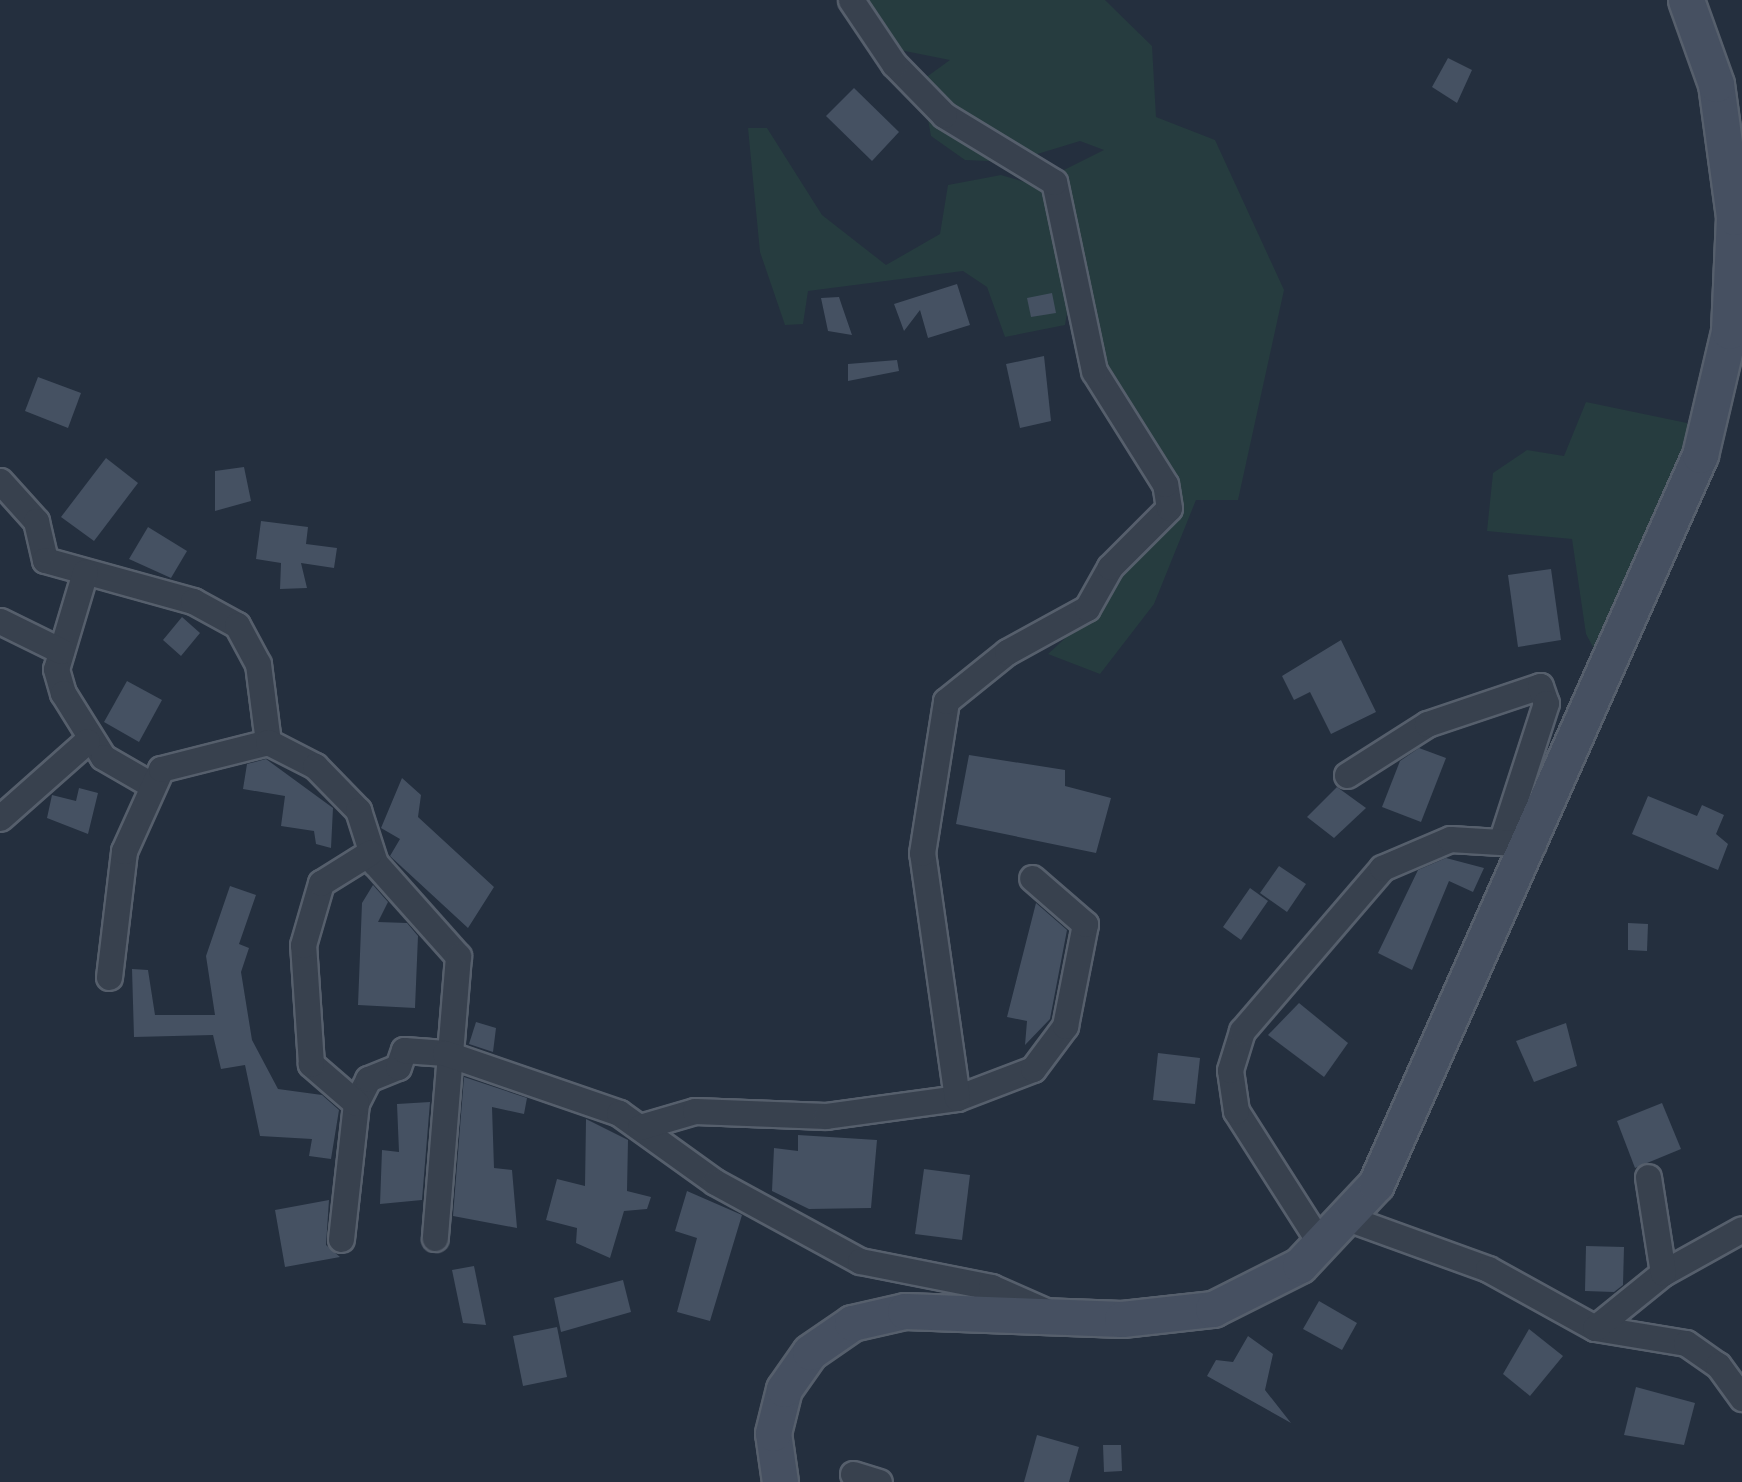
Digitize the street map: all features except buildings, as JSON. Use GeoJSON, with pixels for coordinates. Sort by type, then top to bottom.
{"type":"FeatureCollection","features":[{"type":"Feature","properties":{"kind":"main road"},"geometry":{"type":"LineString","coordinates":[[780,1482],[776,1412],[796,1370],[828,1336],[905,1312],[1057,1317],[1213,1309],[1322,1246],[1350,1218],[1404,1134],[1518,840],[1674,523],[1728,330],[1734,217],[1716,84],[1686,0]]}},
{"type":"Feature","properties":{"kind":"street"},"geometry":{"type":"LineString","coordinates":[[851,0],[934,105],[1054,182],[1094,371],[1169,496],[1164,520],[1110,568],[1086,608],[984,668],[946,701],[922,853],[957,1098]]}},
{"type":"Feature","properties":{"kind":"street"},"geometry":{"type":"LineString","coordinates":[[0,480],[36,521],[40,555],[85,572],[193,601],[238,624],[258,664],[268,742]]}},
{"type":"Feature","properties":{"kind":"street"},"geometry":{"type":"LineString","coordinates":[[85,572],[61,651],[63,694],[88,741],[148,783]]}},
{"type":"Feature","properties":{"kind":"street"},"geometry":{"type":"LineString","coordinates":[[0,620],[61,651]]}},
{"type":"Feature","properties":{"kind":"street"},"geometry":{"type":"LineString","coordinates":[[1322,1246],[1236,1111],[1229,1082],[1237,1043],[1282,974],[1382,868],[1450,840],[1518,840],[1546,703],[1540,686],[1427,724],[1347,775]]}},
{"type":"Feature","properties":{"kind":"street"},"geometry":{"type":"LineString","coordinates":[[0,818],[88,741]]}},
{"type":"Feature","properties":{"kind":"street"},"geometry":{"type":"LineString","coordinates":[[109,977],[115,891],[148,783],[181,758],[268,742],[314,766],[351,800],[369,853],[455,945],[434,1238]]}},
{"type":"Feature","properties":{"kind":"street"},"geometry":{"type":"LineString","coordinates":[[356,1103],[311,1064],[304,945],[322,883],[369,853]]}},
{"type":"Feature","properties":{"kind":"street"},"geometry":{"type":"LineString","coordinates":[[640,1127],[695,1111],[826,1116],[957,1098],[1033,1070],[1065,1026],[1085,924],[1032,878]]}},
{"type":"Feature","properties":{"kind":"street"},"geometry":{"type":"LineString","coordinates":[[341,1238],[356,1103],[368,1079],[398,1067],[404,1050],[446,1053],[599,1103],[820,1243],[882,1268],[991,1287],[1057,1317]]}},
{"type":"Feature","properties":{"kind":"street"},"geometry":{"type":"LineString","coordinates":[[1648,1177],[1662,1273]]}},
{"type":"Feature","properties":{"kind":"street"},"geometry":{"type":"LineString","coordinates":[[1350,1218],[1488,1269],[1595,1328],[1686,1343],[1718,1365],[1742,1398]]}},
{"type":"Feature","properties":{"kind":"street"},"geometry":{"type":"LineString","coordinates":[[1595,1328],[1662,1273],[1742,1229]]}},
{"type":"Feature","properties":{"kind":"street"},"geometry":{"type":"LineString","coordinates":[[853,1474],[879,1482]]}},
{"type":"Feature","properties":{"kind":"green space"},"geometry":{"type":"Polygon","coordinates":[[[860,0],[1105,0],[1152,46],[1156,117],[1215,140],[1284,290],[1238,500],[1196,500],[1154,604],[1100,674],[1048,654],[1097,609],[1171,511],[1109,401],[1062,171],[1104,150],[1080,141],[1011,162],[965,160],[931,136],[921,81],[950,60],[890,48],[860,0]]]}},
{"type":"Feature","properties":{"kind":"green space"},"geometry":{"type":"Polygon","coordinates":[[[748,128],[767,128],[822,215],[886,265],[940,234],[948,185],[1001,175],[1038,186],[1062,229],[1071,288],[1065,325],[1005,337],[987,287],[963,271],[808,291],[803,324],[785,325],[760,252],[748,128]]]}},
{"type":"Feature","properties":{"kind":"green space"},"geometry":{"type":"Polygon","coordinates":[[[1586,402],[1687,423],[1690,453],[1605,669],[1586,634],[1572,539],[1487,531],[1493,473],[1527,450],[1564,456],[1586,402]]]}}]}
